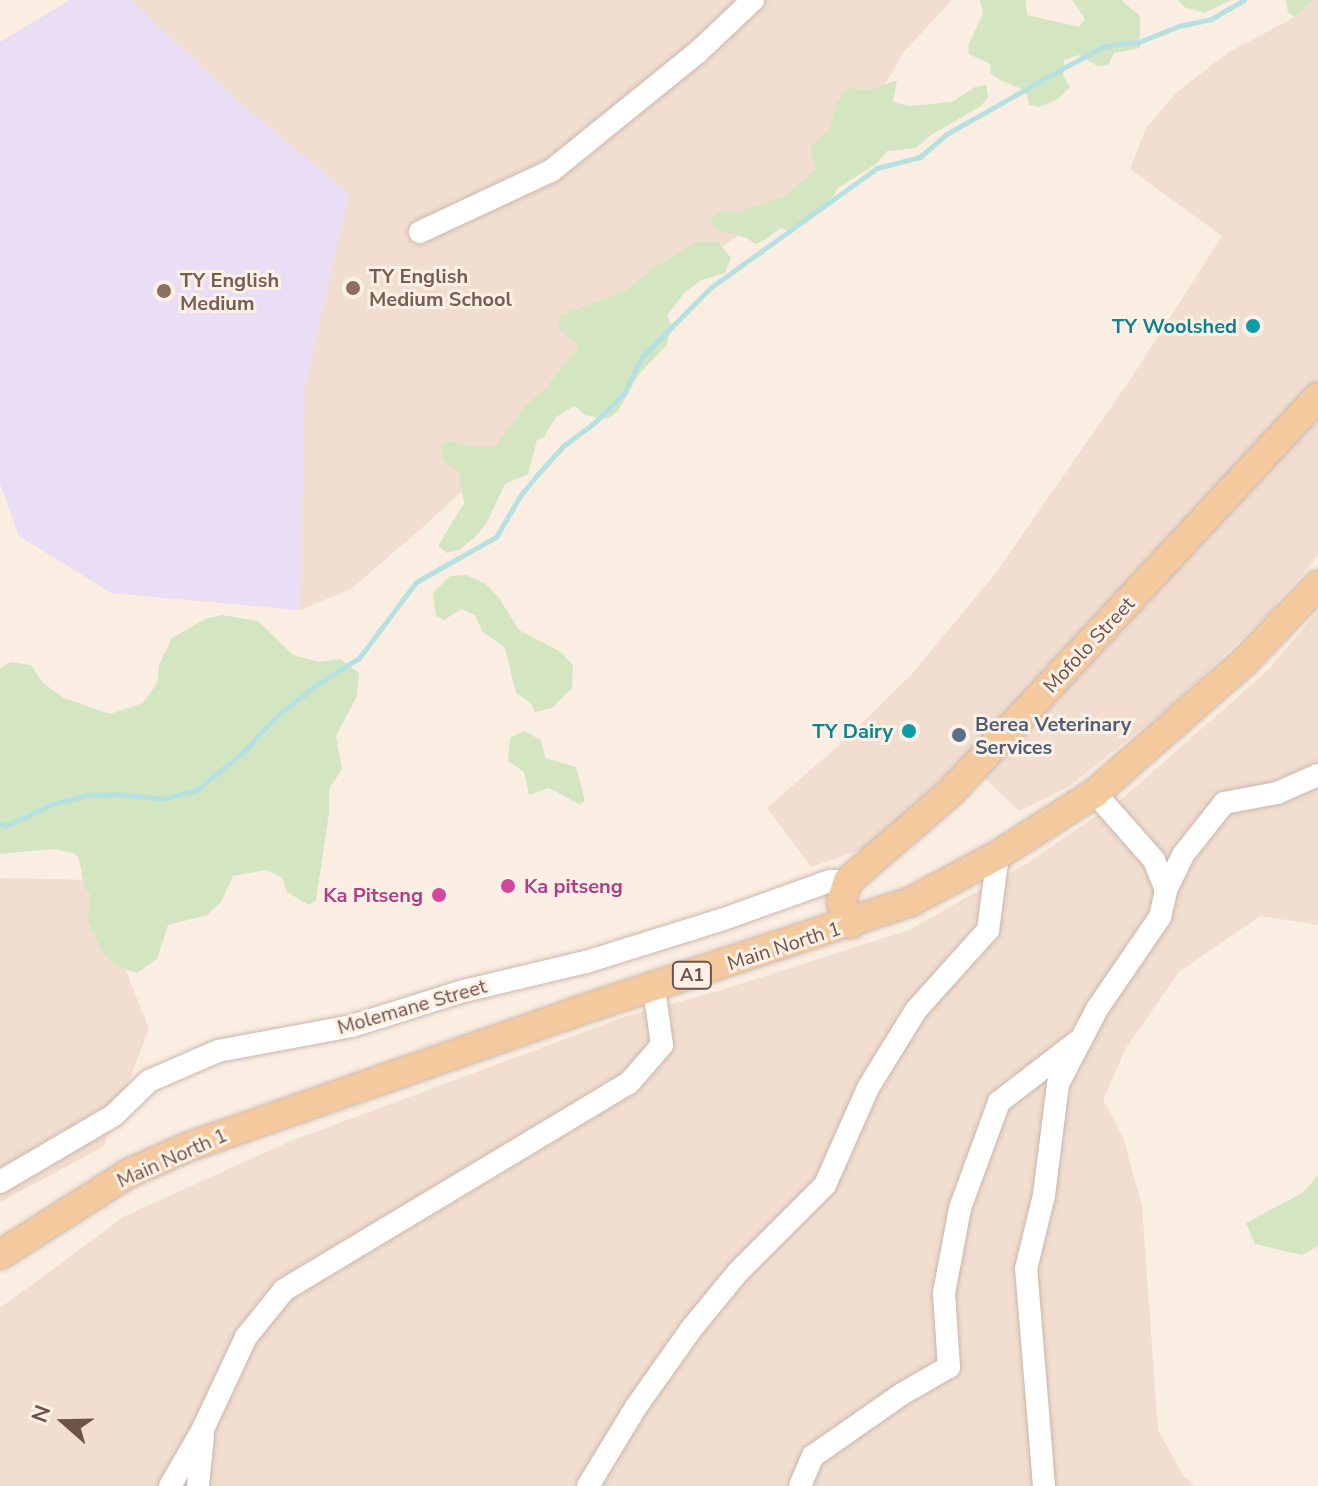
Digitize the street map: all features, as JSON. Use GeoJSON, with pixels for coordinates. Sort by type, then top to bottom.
{"type":"FeatureCollection","features":[{"type":"Feature","properties":{"kind":"main road","name":"Mofolo Street"},"geometry":{"type":"LineString","coordinates":[[848,881],[951,792],[1318,397]]}},
{"type":"Feature","properties":{"kind":"main road","name":"Main North 1"},"geometry":{"type":"LineString","coordinates":[[0,1255],[129,1173],[188,1147],[575,1012],[654,989],[910,902],[998,855],[1095,793],[1244,662],[1318,585]]}},
{"type":"Feature","properties":{"kind":"main road"},"geometry":{"type":"LineString","coordinates":[[848,881],[841,902],[851,924]]}},
{"type":"Feature","properties":{"kind":"street"},"geometry":{"type":"LineString","coordinates":[[420,232],[551,171],[698,52],[753,0]]}},
{"type":"Feature","properties":{"kind":"street"},"geometry":{"type":"LineString","coordinates":[[1044,1486],[1026,1269],[1044,1195],[1058,1084],[1097,1009],[1160,917],[1166,890],[1183,855],[1224,803],[1277,793],[1318,775]]}},
{"type":"Feature","properties":{"kind":"street"},"geometry":{"type":"LineString","coordinates":[[1095,793],[1154,860],[1166,890]]}},
{"type":"Feature","properties":{"kind":"street"},"geometry":{"type":"LineString","coordinates":[[588,1486],[636,1407],[692,1328],[738,1272],[825,1185],[868,1088],[916,1010],[988,930],[998,855]]}},
{"type":"Feature","properties":{"kind":"street","name":"Molemane Street"},"geometry":{"type":"LineString","coordinates":[[0,1182],[114,1115],[149,1081],[218,1051],[352,1026],[464,991],[586,962],[721,920],[830,881],[848,881]]}},
{"type":"Feature","properties":{"kind":"street"},"geometry":{"type":"LineString","coordinates":[[170,1486],[203,1429],[246,1337],[284,1290],[629,1083],[662,1045],[654,989]]}},
{"type":"Feature","properties":{"kind":"street"},"geometry":{"type":"LineString","coordinates":[[800,1486],[813,1456],[902,1394],[949,1367],[944,1293],[957,1223],[999,1102],[1082,1038]]}},
{"type":"Feature","properties":{"kind":"street"},"geometry":{"type":"LineString","coordinates":[[198,1486],[203,1429]]}},
{"type":"Feature","properties":{"kind":"shaded area"},"geometry":{"type":"Polygon","coordinates":[[[70,0],[952,0],[904,52],[826,184],[754,225],[653,294],[499,456],[431,520],[351,589],[300,610],[112,593],[19,536],[0,483],[0,42],[70,0]]]}},
{"type":"Feature","properties":{"kind":"shaded area","name":"TY English Medium"},"geometry":{"type":"Polygon","coordinates":[[[70,0],[131,0],[235,98],[349,194],[305,387],[300,610],[112,593],[19,536],[0,483],[0,42],[70,0]]]}},
{"type":"Feature","properties":{"kind":"shaded area"},"geometry":{"type":"Polygon","coordinates":[[[1313,0],[1318,0],[1318,556],[1266,616],[1174,703],[1068,787],[1019,811],[965,759],[866,848],[811,867],[767,808],[838,746],[911,675],[995,574],[1130,380],[1222,236],[1130,169],[1146,128],[1178,91],[1229,52],[1295,17],[1313,0]]]}},
{"type":"Feature","properties":{"kind":"shaded area"},"geometry":{"type":"Polygon","coordinates":[[[1318,611],[1318,925],[1260,916],[1179,972],[1126,1048],[1103,1100],[1123,1137],[1142,1206],[1158,1430],[1183,1475],[1194,1486],[0,1486],[0,1308],[125,1216],[288,1142],[624,1017],[721,990],[909,930],[1029,862],[1123,798],[1268,670],[1318,611]]]}},
{"type":"Feature","properties":{"kind":"shaded area"},"geometry":{"type":"Polygon","coordinates":[[[0,878],[90,880],[149,1029],[103,1147],[0,1202],[0,878]]]}},
{"type":"Feature","properties":{"kind":"green space"},"geometry":{"type":"Polygon","coordinates":[[[980,0],[1026,0],[1027,15],[1079,27],[1085,19],[1072,0],[1121,0],[1140,16],[1140,48],[1114,53],[1108,65],[1097,66],[1079,55],[1064,60],[1063,75],[1070,87],[1058,99],[1039,107],[1029,105],[1026,91],[1000,80],[991,74],[990,64],[969,54],[968,45],[983,14],[980,0]]]}},
{"type":"Feature","properties":{"kind":"green space"},"geometry":{"type":"Polygon","coordinates":[[[1178,0],[1231,0],[1204,13],[1184,7],[1178,0]]]}},
{"type":"Feature","properties":{"kind":"green space"},"geometry":{"type":"Polygon","coordinates":[[[1286,0],[1313,0],[1295,17],[1288,13],[1286,0]]]}},
{"type":"Feature","properties":{"kind":"green space"},"geometry":{"type":"Polygon","coordinates":[[[897,80],[893,102],[909,106],[952,102],[975,87],[986,85],[988,97],[981,106],[931,135],[916,148],[887,151],[876,164],[838,188],[831,200],[788,230],[780,228],[755,244],[747,238],[718,230],[710,220],[722,211],[737,212],[785,196],[816,169],[810,147],[830,128],[836,104],[848,88],[871,90],[897,80]]]}},
{"type":"Feature","properties":{"kind":"green space"},"geometry":{"type":"Polygon","coordinates":[[[698,241],[718,241],[731,258],[725,273],[701,280],[684,293],[667,316],[672,326],[666,346],[639,374],[618,411],[609,418],[599,418],[585,415],[575,406],[556,417],[544,437],[537,440],[528,474],[505,484],[486,524],[476,536],[459,550],[447,553],[438,546],[464,503],[459,473],[444,461],[441,444],[454,441],[471,447],[495,447],[525,406],[546,388],[579,346],[559,329],[559,316],[625,291],[652,269],[698,241]]]}},
{"type":"Feature","properties":{"kind":"green space"},"geometry":{"type":"Polygon","coordinates":[[[466,575],[486,584],[499,598],[519,630],[561,652],[573,666],[572,688],[552,708],[535,712],[531,703],[516,693],[505,648],[482,631],[475,615],[461,609],[444,620],[436,616],[433,593],[450,576],[466,575]]]}},
{"type":"Feature","properties":{"kind":"green space"},"geometry":{"type":"Polygon","coordinates":[[[222,615],[258,621],[293,655],[319,662],[340,659],[359,673],[357,696],[336,736],[342,769],[329,789],[329,813],[316,900],[309,905],[287,892],[282,877],[265,870],[233,876],[221,902],[207,915],[168,925],[157,959],[137,973],[116,966],[102,951],[88,920],[90,894],[84,887],[79,858],[73,853],[53,849],[0,854],[0,669],[10,662],[31,665],[43,683],[64,698],[110,714],[143,703],[157,683],[159,665],[172,638],[205,619],[222,615]]]}},
{"type":"Feature","properties":{"kind":"green space"},"geometry":{"type":"Polygon","coordinates":[[[524,731],[541,740],[545,758],[576,767],[585,801],[579,804],[549,788],[529,795],[524,772],[508,761],[510,738],[524,731]]]}},
{"type":"Feature","properties":{"kind":"green space"},"geometry":{"type":"Polygon","coordinates":[[[1318,1175],[1318,1246],[1302,1255],[1255,1244],[1246,1223],[1304,1192],[1318,1175]]]}},
{"type":"Feature","properties":{"kind":"waterway"},"geometry":{"type":"LineString","coordinates":[[0,824],[6,826],[52,804],[87,795],[117,794],[164,799],[198,789],[242,753],[278,715],[319,683],[359,658],[416,582],[496,537],[520,496],[538,474],[562,447],[594,423],[624,393],[642,357],[710,288],[877,168],[920,157],[945,135],[1105,46],[1139,42],[1179,26],[1211,19],[1244,0]]}},
{"type":"Feature","properties":{"kind":"place","name":"TY English Medium School"},"geometry":{"type":"Point","coordinates":[353,288]}},
{"type":"Feature","properties":{"kind":"place","name":"TY English Medium"},"geometry":{"type":"Point","coordinates":[164,291]}},
{"type":"Feature","properties":{"kind":"place","name":"TY Woolshed"},"geometry":{"type":"Point","coordinates":[1253,326]}},
{"type":"Feature","properties":{"kind":"place","name":"TY Dairy"},"geometry":{"type":"Point","coordinates":[909,731]}},
{"type":"Feature","properties":{"kind":"place","name":"Berea Veterinary Services"},"geometry":{"type":"Point","coordinates":[959,735]}},
{"type":"Feature","properties":{"kind":"place","name":"Ka pitseng"},"geometry":{"type":"Point","coordinates":[508,886]}},
{"type":"Feature","properties":{"kind":"place","name":"Ka Pitseng"},"geometry":{"type":"Point","coordinates":[439,895]}}]}
